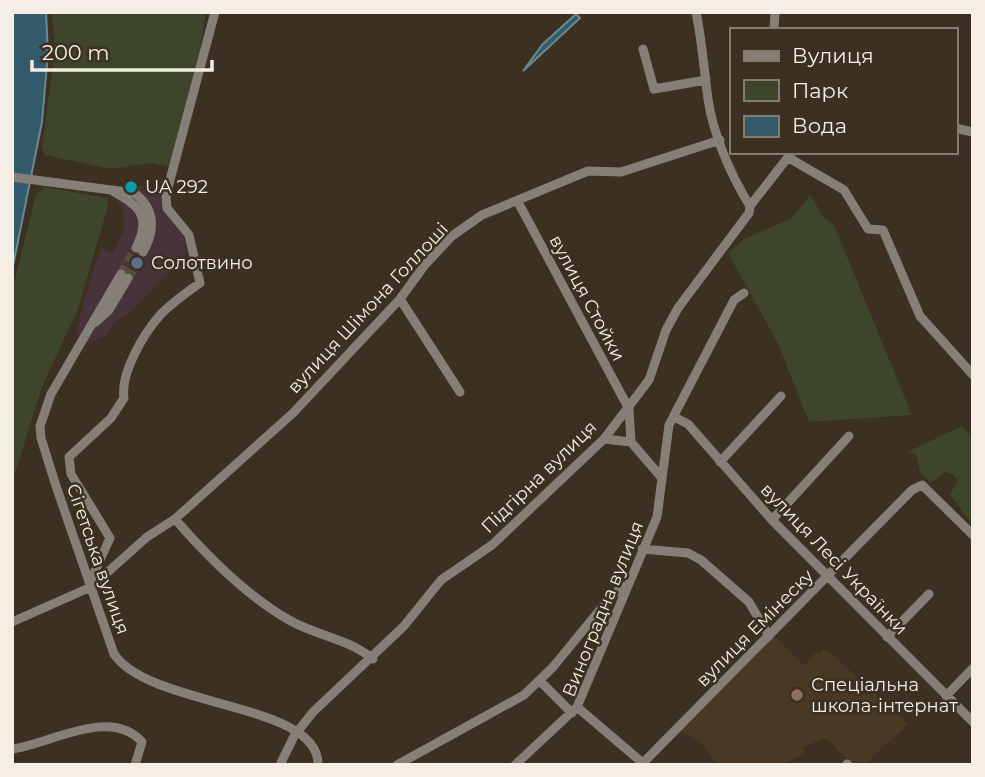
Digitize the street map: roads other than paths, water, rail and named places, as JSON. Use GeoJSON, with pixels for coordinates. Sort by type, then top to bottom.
{"type":"FeatureCollection","features":[{"type":"Feature","properties":{"kind":"street"},"geometry":{"type":"LineString","coordinates":[[94,585],[95,571],[110,538],[71,474],[69,457],[111,418],[124,398],[126,377],[146,335],[160,315],[200,282],[189,235],[167,208],[166,195],[215,12]]}},
{"type":"Feature","properties":{"kind":"street"},"geometry":{"type":"LineString","coordinates":[[696,12],[705,58],[709,102],[720,140],[750,206]]}},
{"type":"Feature","properties":{"kind":"street"},"geometry":{"type":"LineString","coordinates":[[643,49],[654,89],[706,80]]}},
{"type":"Feature","properties":{"kind":"street","name":"вулиця Шімона Голлоші"},"geometry":{"type":"LineString","coordinates":[[12,622],[94,585],[147,537],[175,519],[293,413],[400,299],[424,266],[452,236],[482,215],[588,170],[621,172],[720,140]]}},
{"type":"Feature","properties":{"kind":"street"},"geometry":{"type":"LineString","coordinates":[[790,155],[844,190],[868,229],[883,230],[920,316],[973,375]]}},
{"type":"Feature","properties":{"kind":"street","name":"Підгірна вулиця"},"geometry":{"type":"LineString","coordinates":[[279,765],[298,730],[313,712],[373,659],[441,580],[492,545],[604,439],[649,380],[666,330],[678,308],[749,213],[750,206],[790,155]]}},
{"type":"Feature","properties":{"kind":"street"},"geometry":{"type":"LineString","coordinates":[[12,177],[110,191],[134,204],[141,214],[145,230],[140,250]]}},
{"type":"Feature","properties":{"kind":"street","name":"вулиця Стойки"},"geometry":{"type":"LineString","coordinates":[[518,201],[629,409]]}},
{"type":"Feature","properties":{"kind":"street","name":"Сігетська вулиця"},"geometry":{"type":"LineString","coordinates":[[124,276],[109,310],[89,328],[51,394],[40,426],[48,462],[94,585],[114,654],[130,670],[185,695],[248,712],[298,730]]}},
{"type":"Feature","properties":{"kind":"street","name":"Виноградна вулиця"},"geometry":{"type":"LineString","coordinates":[[643,764],[574,710],[657,517],[665,444],[674,417],[734,300],[744,293]]}},
{"type":"Feature","properties":{"kind":"street"},"geometry":{"type":"LineString","coordinates":[[400,299],[460,392]]}},
{"type":"Feature","properties":{"kind":"street"},"geometry":{"type":"LineString","coordinates":[[720,462],[781,396]]}},
{"type":"Feature","properties":{"kind":"street"},"geometry":{"type":"LineString","coordinates":[[629,409],[631,442],[662,477]]}},
{"type":"Feature","properties":{"kind":"street","name":"вулиця Лесі Українки"},"geometry":{"type":"LineString","coordinates":[[674,417],[688,424],[772,520],[973,722]]}},
{"type":"Feature","properties":{"kind":"street"},"geometry":{"type":"LineString","coordinates":[[772,520],[849,436]]}},
{"type":"Feature","properties":{"kind":"street"},"geometry":{"type":"LineString","coordinates":[[604,439],[631,442]]}},
{"type":"Feature","properties":{"kind":"street","name":"вулиця Емінеску"},"geometry":{"type":"LineString","coordinates":[[643,764],[912,490],[922,485],[973,535]]}},
{"type":"Feature","properties":{"kind":"street"},"geometry":{"type":"LineString","coordinates":[[175,519],[196,544],[275,611],[292,622],[344,640],[373,659]]}},
{"type":"Feature","properties":{"kind":"street"},"geometry":{"type":"LineString","coordinates":[[642,549],[688,553],[701,560],[749,602],[769,636]]}},
{"type":"Feature","properties":{"kind":"street"},"geometry":{"type":"LineString","coordinates":[[397,765],[524,695],[540,681],[612,595],[626,585]]}},
{"type":"Feature","properties":{"kind":"street"},"geometry":{"type":"LineString","coordinates":[[887,637],[929,594]]}},
{"type":"Feature","properties":{"kind":"street"},"geometry":{"type":"LineString","coordinates":[[946,695],[973,667]]}},
{"type":"Feature","properties":{"kind":"street"},"geometry":{"type":"LineString","coordinates":[[515,765],[574,710],[540,681]]}},
{"type":"Feature","properties":{"kind":"street"},"geometry":{"type":"LineString","coordinates":[[12,749],[93,728],[119,728],[142,742],[135,765]]}},
{"type":"Feature","properties":{"kind":"street"},"geometry":{"type":"LineString","coordinates":[[298,730],[315,747],[318,765]]}},
{"type":"Feature","properties":{"kind":"water"},"geometry":{"type":"Polygon","coordinates":[[[12,12],[46,12],[48,53],[42,122],[12,271],[12,12]]]}},
{"type":"Feature","properties":{"kind":"water"},"geometry":{"type":"Polygon","coordinates":[[[576,14],[580,18],[523,71],[542,45],[576,14]]]}},
{"type":"Feature","properties":{"kind":"tunnel"},"geometry":{"type":"LineString","coordinates":[[121,274],[136,248]]}},
{"type":"Feature","properties":{"kind":"tunnel"},"geometry":{"type":"LineString","coordinates":[[128,278],[143,252]]}},
{"type":"Feature","properties":{"kind":"place","name":"UA 292"},"geometry":{"type":"Point","coordinates":[131,187]}},
{"type":"Feature","properties":{"kind":"place","name":"Солотвино"},"geometry":{"type":"Point","coordinates":[137,263]}},
{"type":"Feature","properties":{"kind":"place","name":"Спеціальна школа-інтернат"},"geometry":{"type":"Point","coordinates":[797,695]}}]}
